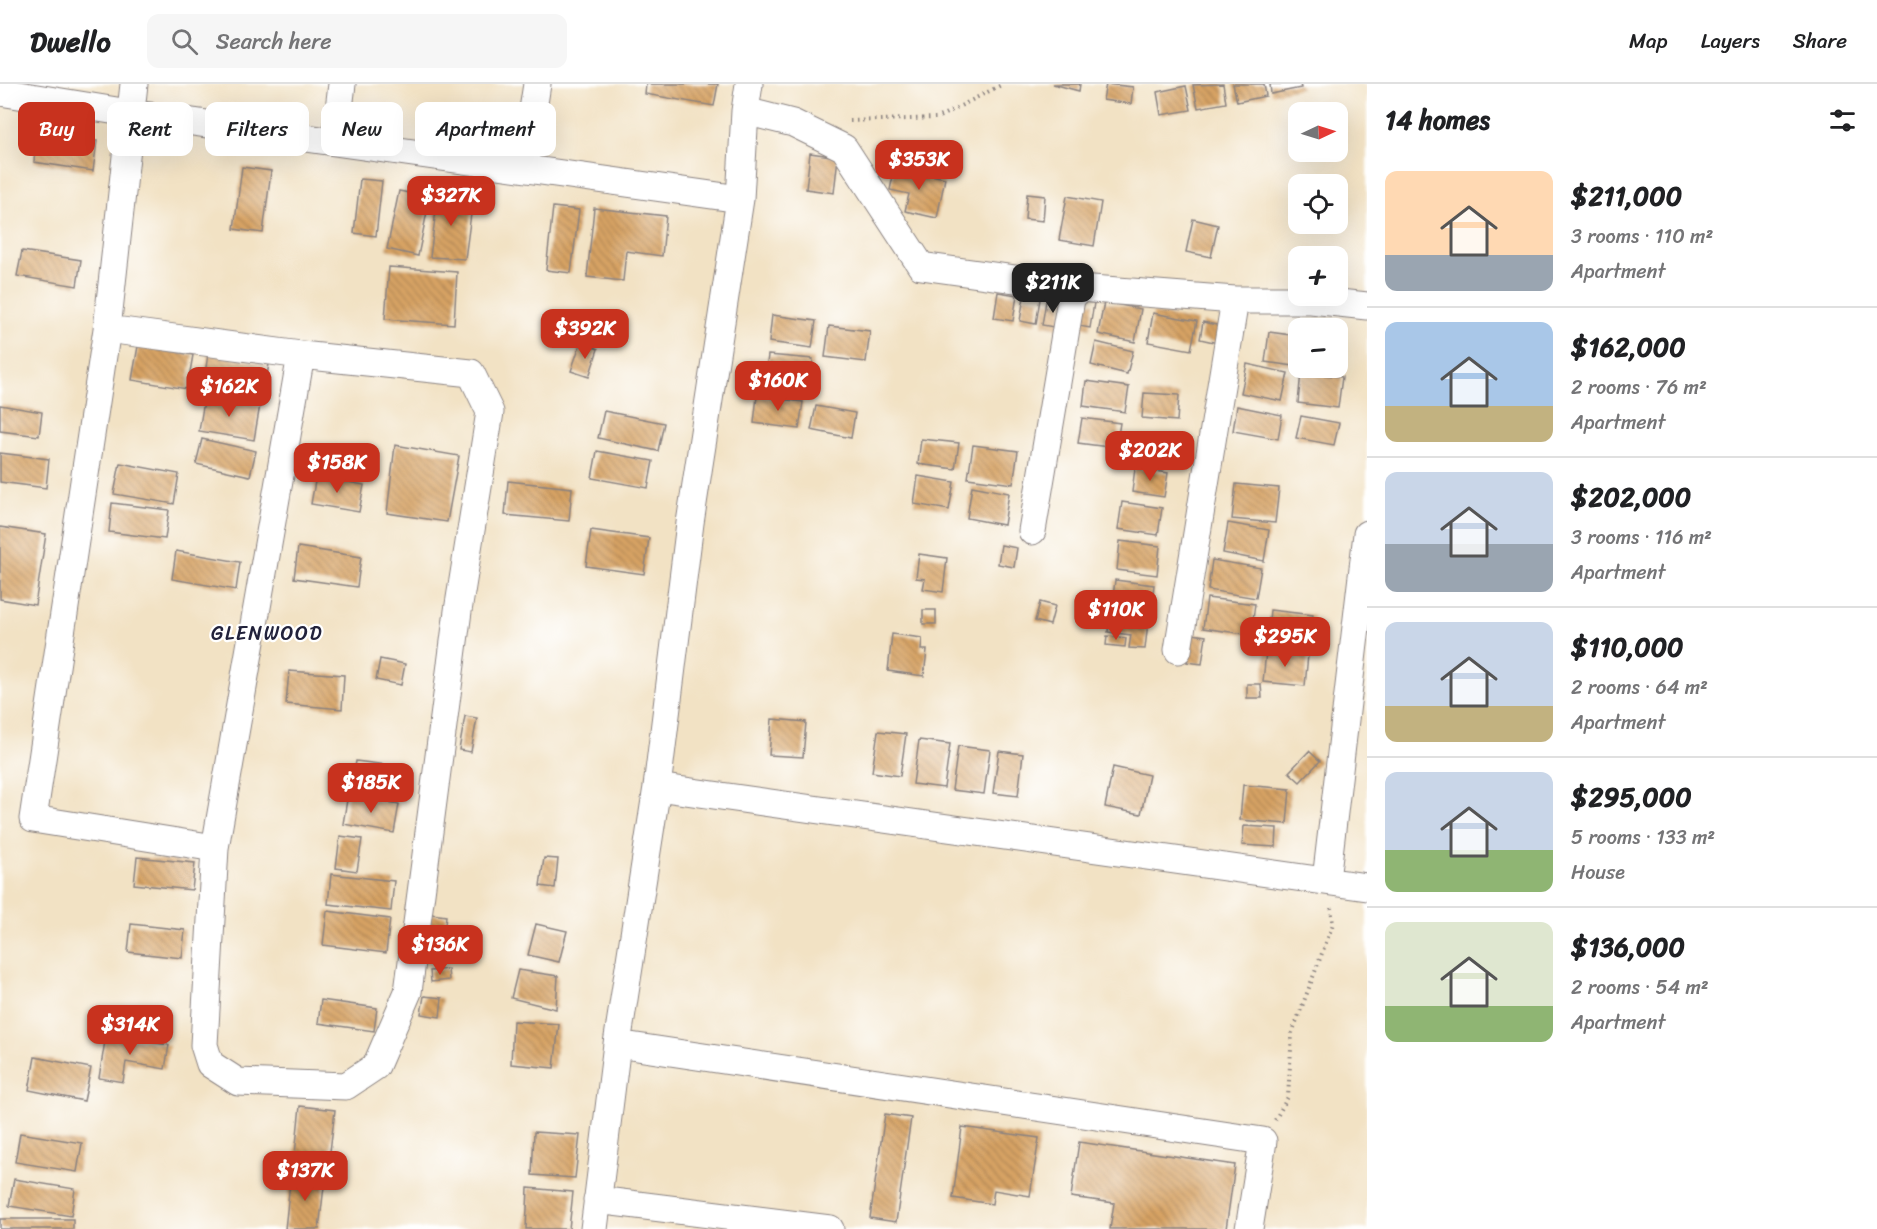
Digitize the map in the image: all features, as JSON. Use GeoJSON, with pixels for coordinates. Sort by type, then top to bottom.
{"type":"FeatureCollection","features":[{"type":"Feature","properties":{"kind":"street"},"geometry":{"type":"LineString","coordinates":[[131,102],[134,84]]}},
{"type":"Feature","properties":{"kind":"street"},"geometry":{"type":"LineString","coordinates":[[340,102],[342,84]]}},
{"type":"Feature","properties":{"kind":"street"},"geometry":{"type":"LineString","coordinates":[[524,168],[537,84]]}},
{"type":"Feature","properties":{"kind":"street"},"geometry":{"type":"LineString","coordinates":[[594,1229],[616,1044],[657,787],[690,524],[740,199],[745,111],[749,84]]}},
{"type":"Feature","properties":{"kind":"street"},"geometry":{"type":"LineString","coordinates":[[0,92],[107,109]]}},
{"type":"Feature","properties":{"kind":"street"},"geometry":{"type":"LineString","coordinates":[[745,111],[793,123],[844,148],[921,266],[1080,288],[1235,300],[1311,300],[1367,306]]}},
{"type":"Feature","properties":{"kind":"street"},"geometry":{"type":"LineString","coordinates":[[193,122],[321,140]]}},
{"type":"Feature","properties":{"kind":"street"},"geometry":{"type":"LineString","coordinates":[[403,151],[740,199]]}},
{"type":"Feature","properties":{"kind":"street"},"geometry":{"type":"LineString","coordinates":[[125,156],[107,329],[33,819],[215,848]]}},
{"type":"Feature","properties":{"kind":"street"},"geometry":{"type":"LineString","coordinates":[[1032,531],[1071,299],[1080,288]]}},
{"type":"Feature","properties":{"kind":"street"},"geometry":{"type":"LineString","coordinates":[[1178,650],[1235,300]]}},
{"type":"Feature","properties":{"kind":"street"},"geometry":{"type":"LineString","coordinates":[[107,329],[301,355],[471,374],[490,412],[458,611],[408,992],[376,1066],[346,1086],[238,1082],[210,1064],[204,1045],[215,848],[301,355]]}},
{"type":"Feature","properties":{"kind":"street"},"geometry":{"type":"LineString","coordinates":[[1326,880],[1364,581],[1367,534]]}},
{"type":"Feature","properties":{"kind":"street"},"geometry":{"type":"LineString","coordinates":[[657,787],[1367,887]]}},
{"type":"Feature","properties":{"kind":"street"},"geometry":{"type":"LineString","coordinates":[[616,1044],[1263,1141],[1249,1229]]}},
{"type":"Feature","properties":{"kind":"street"},"geometry":{"type":"LineString","coordinates":[[597,1200],[830,1229]]}},
{"type":"Feature","properties":{"kind":"path"},"geometry":{"type":"LineString","coordinates":[[841,121],[937,118],[1003,84]]}},
{"type":"Feature","properties":{"kind":"path"},"geometry":{"type":"LineString","coordinates":[[1263,1141],[1288,1097],[1292,1033],[1334,924],[1326,880]]}},
{"type":"Feature","properties":{"kind":"building"},"geometry":{"type":"Polygon","coordinates":[[[646,84],[718,84],[714,106],[645,94],[646,84]]]}},
{"type":"Feature","properties":{"kind":"building"},"geometry":{"type":"Polygon","coordinates":[[[1053,84],[1080,84],[1079,91],[1053,84]]]}},
{"type":"Feature","properties":{"kind":"building"},"geometry":{"type":"Polygon","coordinates":[[[1106,84],[1133,87],[1131,104],[1103,100],[1106,84]]]}},
{"type":"Feature","properties":{"kind":"building"},"geometry":{"type":"Polygon","coordinates":[[[1223,84],[1226,103],[1198,108],[1193,85],[1223,84]]]}},
{"type":"Feature","properties":{"kind":"building"},"geometry":{"type":"Polygon","coordinates":[[[1233,84],[1264,84],[1266,96],[1237,102],[1233,84]]]}},
{"type":"Feature","properties":{"kind":"building"},"geometry":{"type":"Polygon","coordinates":[[[1270,84],[1300,84],[1301,88],[1271,94],[1270,84]]]}},
{"type":"Feature","properties":{"kind":"building"},"geometry":{"type":"Polygon","coordinates":[[[1186,86],[1191,110],[1161,115],[1157,92],[1186,86]]]}},
{"type":"Feature","properties":{"kind":"building"},"geometry":{"type":"Polygon","coordinates":[[[810,153],[838,157],[834,193],[806,189],[810,153]]]}},
{"type":"Feature","properties":{"kind":"building"},"geometry":{"type":"Polygon","coordinates":[[[34,156],[95,156],[93,171],[34,162],[34,156]]]}},
{"type":"Feature","properties":{"kind":"building"},"geometry":{"type":"Polygon","coordinates":[[[242,167],[271,171],[263,233],[234,229],[242,167]]]}},
{"type":"Feature","properties":{"kind":"building"},"geometry":{"type":"Polygon","coordinates":[[[895,167],[945,178],[937,218],[905,211],[909,194],[890,190],[895,167]]]}},
{"type":"Feature","properties":{"kind":"building"},"geometry":{"type":"Polygon","coordinates":[[[360,179],[382,181],[376,236],[354,233],[360,179]]]}},
{"type":"Feature","properties":{"kind":"building"},"geometry":{"type":"Polygon","coordinates":[[[399,191],[430,197],[418,256],[387,249],[399,191]]]}},
{"type":"Feature","properties":{"kind":"building"},"geometry":{"type":"Polygon","coordinates":[[[1027,194],[1045,196],[1043,221],[1025,219],[1027,194]]]}},
{"type":"Feature","properties":{"kind":"building"},"geometry":{"type":"Polygon","coordinates":[[[438,195],[473,199],[465,259],[430,257],[438,195]]]}},
{"type":"Feature","properties":{"kind":"building"},"geometry":{"type":"Polygon","coordinates":[[[1067,196],[1101,202],[1094,246],[1059,240],[1067,196]]]}},
{"type":"Feature","properties":{"kind":"building"},"geometry":{"type":"Polygon","coordinates":[[[553,207],[579,210],[571,273],[546,270],[553,207]]]}},
{"type":"Feature","properties":{"kind":"building"},"geometry":{"type":"Polygon","coordinates":[[[594,208],[666,216],[662,256],[626,251],[623,281],[587,277],[594,208]]]}},
{"type":"Feature","properties":{"kind":"building"},"geometry":{"type":"Polygon","coordinates":[[[1193,219],[1218,225],[1211,257],[1186,252],[1193,219]]]}},
{"type":"Feature","properties":{"kind":"building"},"geometry":{"type":"Polygon","coordinates":[[[22,251],[81,260],[77,286],[17,276],[22,251]]]}},
{"type":"Feature","properties":{"kind":"building"},"geometry":{"type":"Polygon","coordinates":[[[389,267],[457,272],[454,324],[385,319],[389,267]]]}},
{"type":"Feature","properties":{"kind":"building"},"geometry":{"type":"Polygon","coordinates":[[[998,292],[1017,295],[1013,321],[994,318],[998,292]]]}},
{"type":"Feature","properties":{"kind":"building"},"geometry":{"type":"Polygon","coordinates":[[[1024,297],[1040,299],[1036,324],[1020,321],[1024,297]]]}},
{"type":"Feature","properties":{"kind":"building"},"geometry":{"type":"Polygon","coordinates":[[[1046,301],[1063,303],[1059,328],[1042,325],[1046,301]]]}},
{"type":"Feature","properties":{"kind":"building"},"geometry":{"type":"Polygon","coordinates":[[[1077,301],[1094,303],[1090,328],[1073,325],[1077,301]]]}},
{"type":"Feature","properties":{"kind":"building"},"geometry":{"type":"Polygon","coordinates":[[[1104,302],[1141,309],[1135,342],[1098,334],[1104,302]]]}},
{"type":"Feature","properties":{"kind":"building"},"geometry":{"type":"Polygon","coordinates":[[[1153,313],[1197,321],[1191,350],[1148,342],[1153,313]]]}},
{"type":"Feature","properties":{"kind":"building"},"geometry":{"type":"Polygon","coordinates":[[[772,315],[816,321],[812,348],[769,342],[772,315]]]}},
{"type":"Feature","properties":{"kind":"building"},"geometry":{"type":"Polygon","coordinates":[[[1203,322],[1221,326],[1218,343],[1200,339],[1203,322]]]}},
{"type":"Feature","properties":{"kind":"building"},"geometry":{"type":"Polygon","coordinates":[[[829,326],[870,331],[866,362],[825,357],[829,326]]]}},
{"type":"Feature","properties":{"kind":"building"},"geometry":{"type":"Polygon","coordinates":[[[1269,332],[1288,335],[1288,365],[1265,362],[1269,332]]]}},
{"type":"Feature","properties":{"kind":"building"},"geometry":{"type":"Polygon","coordinates":[[[581,342],[598,349],[589,377],[571,371],[581,342]]]}},
{"type":"Feature","properties":{"kind":"building"},"geometry":{"type":"Polygon","coordinates":[[[1096,342],[1133,351],[1127,374],[1091,365],[1096,342]]]}},
{"type":"Feature","properties":{"kind":"building"},"geometry":{"type":"Polygon","coordinates":[[[138,346],[193,355],[187,389],[132,380],[138,346]]]}},
{"type":"Feature","properties":{"kind":"building"},"geometry":{"type":"Polygon","coordinates":[[[208,354],[269,364],[263,398],[203,388],[208,354]]]}},
{"type":"Feature","properties":{"kind":"building"},"geometry":{"type":"Polygon","coordinates":[[[768,355],[813,359],[810,386],[765,381],[768,355]]]}},
{"type":"Feature","properties":{"kind":"building"},"geometry":{"type":"Polygon","coordinates":[[[1247,364],[1288,373],[1282,401],[1241,393],[1247,364]]]}},
{"type":"Feature","properties":{"kind":"building"},"geometry":{"type":"Polygon","coordinates":[[[1300,378],[1342,378],[1338,408],[1298,403],[1300,378]]]}},
{"type":"Feature","properties":{"kind":"building"},"geometry":{"type":"Polygon","coordinates":[[[1086,381],[1129,387],[1125,412],[1083,406],[1086,381]]]}},
{"type":"Feature","properties":{"kind":"building"},"geometry":{"type":"Polygon","coordinates":[[[1144,393],[1179,395],[1177,421],[1142,418],[1144,393]]]}},
{"type":"Feature","properties":{"kind":"building"},"geometry":{"type":"Polygon","coordinates":[[[205,395],[260,405],[254,440],[199,431],[205,395]]]}},
{"type":"Feature","properties":{"kind":"building"},"geometry":{"type":"Polygon","coordinates":[[[757,396],[803,402],[799,429],[754,423],[757,396]]]}},
{"type":"Feature","properties":{"kind":"building"},"geometry":{"type":"Polygon","coordinates":[[[0,405],[42,412],[39,436],[0,431],[0,405]]]}},
{"type":"Feature","properties":{"kind":"building"},"geometry":{"type":"Polygon","coordinates":[[[816,406],[855,413],[851,438],[811,430],[816,406]]]}},
{"type":"Feature","properties":{"kind":"building"},"geometry":{"type":"Polygon","coordinates":[[[1237,406],[1282,415],[1278,439],[1233,431],[1237,406]]]}},
{"type":"Feature","properties":{"kind":"building"},"geometry":{"type":"Polygon","coordinates":[[[604,411],[664,423],[658,451],[598,438],[604,411]]]}},
{"type":"Feature","properties":{"kind":"building"},"geometry":{"type":"Polygon","coordinates":[[[1301,416],[1339,423],[1334,445],[1296,438],[1301,416]]]}},
{"type":"Feature","properties":{"kind":"building"},"geometry":{"type":"Polygon","coordinates":[[[1082,418],[1120,423],[1116,448],[1078,443],[1082,418]]]}},
{"type":"Feature","properties":{"kind":"building"},"geometry":{"type":"Polygon","coordinates":[[[202,439],[256,451],[250,476],[196,464],[202,439]]]}},
{"type":"Feature","properties":{"kind":"building"},"geometry":{"type":"Polygon","coordinates":[[[921,439],[959,443],[955,469],[918,464],[921,439]]]}},
{"type":"Feature","properties":{"kind":"building"},"geometry":{"type":"Polygon","coordinates":[[[395,445],[459,456],[447,522],[387,513],[395,445]]]}},
{"type":"Feature","properties":{"kind":"building"},"geometry":{"type":"Polygon","coordinates":[[[973,445],[1018,451],[1013,484],[968,478],[973,445]]]}},
{"type":"Feature","properties":{"kind":"building"},"geometry":{"type":"Polygon","coordinates":[[[597,451],[653,461],[648,488],[592,478],[597,451]]]}},
{"type":"Feature","properties":{"kind":"building"},"geometry":{"type":"Polygon","coordinates":[[[0,453],[49,459],[46,488],[0,482],[0,453]]]}},
{"type":"Feature","properties":{"kind":"building"},"geometry":{"type":"Polygon","coordinates":[[[120,463],[179,474],[174,504],[114,494],[120,463]]]}},
{"type":"Feature","properties":{"kind":"building"},"geometry":{"type":"Polygon","coordinates":[[[1135,468],[1168,473],[1164,497],[1132,492],[1135,468]]]}},
{"type":"Feature","properties":{"kind":"building"},"geometry":{"type":"Polygon","coordinates":[[[316,476],[364,485],[359,512],[311,504],[316,476]]]}},
{"type":"Feature","properties":{"kind":"building"},"geometry":{"type":"Polygon","coordinates":[[[918,476],[954,482],[949,510],[914,504],[918,476]]]}},
{"type":"Feature","properties":{"kind":"building"},"geometry":{"type":"Polygon","coordinates":[[[508,481],[572,488],[569,521],[505,515],[508,481]]]}},
{"type":"Feature","properties":{"kind":"building"},"geometry":{"type":"Polygon","coordinates":[[[1236,484],[1279,488],[1275,523],[1232,519],[1236,484]]]}},
{"type":"Feature","properties":{"kind":"building"},"geometry":{"type":"Polygon","coordinates":[[[972,486],[1009,493],[1004,525],[967,518],[972,486]]]}},
{"type":"Feature","properties":{"kind":"building"},"geometry":{"type":"Polygon","coordinates":[[[1122,502],[1162,508],[1158,535],[1118,529],[1122,502]]]}},
{"type":"Feature","properties":{"kind":"building"},"geometry":{"type":"Polygon","coordinates":[[[112,503],[169,510],[165,539],[109,532],[112,503]]]}},
{"type":"Feature","properties":{"kind":"building"},"geometry":{"type":"Polygon","coordinates":[[[1228,523],[1269,530],[1264,561],[1223,553],[1228,523]]]}},
{"type":"Feature","properties":{"kind":"building"},"geometry":{"type":"Polygon","coordinates":[[[0,527],[46,534],[35,605],[0,599],[0,527]]]}},
{"type":"Feature","properties":{"kind":"building"},"geometry":{"type":"Polygon","coordinates":[[[591,530],[649,538],[644,574],[586,566],[591,530]]]}},
{"type":"Feature","properties":{"kind":"building"},"geometry":{"type":"Polygon","coordinates":[[[1120,541],[1160,546],[1157,575],[1117,570],[1120,541]]]}},
{"type":"Feature","properties":{"kind":"building"},"geometry":{"type":"Polygon","coordinates":[[[1001,545],[1017,548],[1014,567],[998,564],[1001,545]]]}},
{"type":"Feature","properties":{"kind":"building"},"geometry":{"type":"Polygon","coordinates":[[[298,547],[361,557],[357,587],[294,578],[298,547]]]}},
{"type":"Feature","properties":{"kind":"building"},"geometry":{"type":"Polygon","coordinates":[[[176,551],[240,562],[236,590],[172,579],[176,551]]]}},
{"type":"Feature","properties":{"kind":"building"},"geometry":{"type":"Polygon","coordinates":[[[919,554],[947,558],[943,592],[923,589],[925,579],[916,578],[919,554]]]}},
{"type":"Feature","properties":{"kind":"building"},"geometry":{"type":"Polygon","coordinates":[[[1212,560],[1261,568],[1256,598],[1208,590],[1212,560]]]}},
{"type":"Feature","properties":{"kind":"building"},"geometry":{"type":"Polygon","coordinates":[[[1115,580],[1154,585],[1151,610],[1112,606],[1115,580]]]}},
{"type":"Feature","properties":{"kind":"building"},"geometry":{"type":"Polygon","coordinates":[[[1207,598],[1255,604],[1251,635],[1203,628],[1207,598]]]}},
{"type":"Feature","properties":{"kind":"building"},"geometry":{"type":"Polygon","coordinates":[[[1040,602],[1055,606],[1050,625],[1035,621],[1040,602]]]}},
{"type":"Feature","properties":{"kind":"building"},"geometry":{"type":"Polygon","coordinates":[[[923,610],[936,610],[936,624],[923,624],[923,610]]]}},
{"type":"Feature","properties":{"kind":"building"},"geometry":{"type":"Polygon","coordinates":[[[1270,610],[1313,615],[1309,647],[1267,642],[1270,610]]]}},
{"type":"Feature","properties":{"kind":"building"},"geometry":{"type":"Polygon","coordinates":[[[1109,618],[1148,622],[1145,649],[1129,648],[1131,635],[1108,632],[1109,618]]]}},
{"type":"Feature","properties":{"kind":"building"},"geometry":{"type":"Polygon","coordinates":[[[892,634],[922,638],[921,650],[927,650],[924,676],[888,671],[892,634]]]}},
{"type":"Feature","properties":{"kind":"building"},"geometry":{"type":"Polygon","coordinates":[[[1192,634],[1206,636],[1202,664],[1187,662],[1192,634]]]}},
{"type":"Feature","properties":{"kind":"building"},"geometry":{"type":"Polygon","coordinates":[[[1107,636],[1126,638],[1125,647],[1106,645],[1107,636]]]}},
{"type":"Feature","properties":{"kind":"building"},"geometry":{"type":"Polygon","coordinates":[[[1266,651],[1308,655],[1305,686],[1263,682],[1266,651]]]}},
{"type":"Feature","properties":{"kind":"building"},"geometry":{"type":"Polygon","coordinates":[[[380,659],[405,664],[401,685],[376,680],[380,659]]]}},
{"type":"Feature","properties":{"kind":"building"},"geometry":{"type":"Polygon","coordinates":[[[289,671],[344,675],[342,709],[286,704],[289,671]]]}},
{"type":"Feature","properties":{"kind":"building"},"geometry":{"type":"Polygon","coordinates":[[[1247,684],[1261,684],[1262,698],[1247,698],[1247,684]]]}},
{"type":"Feature","properties":{"kind":"building"},"geometry":{"type":"Polygon","coordinates":[[[465,716],[477,718],[471,752],[459,750],[465,716]]]}},
{"type":"Feature","properties":{"kind":"building"},"geometry":{"type":"Polygon","coordinates":[[[772,719],[806,722],[803,757],[769,755],[772,719]]]}},
{"type":"Feature","properties":{"kind":"building"},"geometry":{"type":"Polygon","coordinates":[[[878,731],[906,734],[900,776],[872,772],[878,731]]]}},
{"type":"Feature","properties":{"kind":"building"},"geometry":{"type":"Polygon","coordinates":[[[919,740],[950,744],[944,788],[913,784],[919,740]]]}},
{"type":"Feature","properties":{"kind":"building"},"geometry":{"type":"Polygon","coordinates":[[[958,746],[990,750],[984,794],[952,790],[958,746]]]}},
{"type":"Feature","properties":{"kind":"building"},"geometry":{"type":"Polygon","coordinates":[[[999,751],[1023,754],[1018,796],[993,793],[999,751]]]}},
{"type":"Feature","properties":{"kind":"building"},"geometry":{"type":"Polygon","coordinates":[[[1309,751],[1320,761],[1300,782],[1289,772],[1309,751]]]}},
{"type":"Feature","properties":{"kind":"building"},"geometry":{"type":"Polygon","coordinates":[[[356,761],[409,768],[402,797],[351,789],[356,761]]]}},
{"type":"Feature","properties":{"kind":"building"},"geometry":{"type":"Polygon","coordinates":[[[1113,767],[1149,775],[1141,814],[1105,807],[1113,767]]]}},
{"type":"Feature","properties":{"kind":"building"},"geometry":{"type":"Polygon","coordinates":[[[1243,785],[1290,789],[1287,824],[1240,820],[1243,785]]]}},
{"type":"Feature","properties":{"kind":"building"},"geometry":{"type":"Polygon","coordinates":[[[348,794],[399,804],[394,833],[343,824],[348,794]]]}},
{"type":"Feature","properties":{"kind":"building"},"geometry":{"type":"Polygon","coordinates":[[[1244,826],[1277,828],[1276,847],[1242,845],[1244,826]]]}},
{"type":"Feature","properties":{"kind":"building"},"geometry":{"type":"Polygon","coordinates":[[[340,836],[362,839],[357,871],[336,868],[340,836]]]}},
{"type":"Feature","properties":{"kind":"building"},"geometry":{"type":"Polygon","coordinates":[[[137,857],[195,863],[192,890],[134,884],[137,857]]]}},
{"type":"Feature","properties":{"kind":"building"},"geometry":{"type":"Polygon","coordinates":[[[544,858],[558,859],[555,888],[540,886],[544,858]]]}},
{"type":"Feature","properties":{"kind":"building"},"geometry":{"type":"Polygon","coordinates":[[[331,874],[394,881],[391,911],[328,904],[331,874]]]}},
{"type":"Feature","properties":{"kind":"building"},"geometry":{"type":"Polygon","coordinates":[[[327,911],[390,919],[386,953],[323,945],[327,911]]]}},
{"type":"Feature","properties":{"kind":"building"},"geometry":{"type":"Polygon","coordinates":[[[431,914],[446,916],[444,934],[429,932],[431,914]]]}},
{"type":"Feature","properties":{"kind":"building"},"geometry":{"type":"Polygon","coordinates":[[[131,924],[185,930],[182,958],[128,952],[131,924]]]}},
{"type":"Feature","properties":{"kind":"building"},"geometry":{"type":"Polygon","coordinates":[[[536,924],[567,931],[559,962],[528,955],[536,924]]]}},
{"type":"Feature","properties":{"kind":"building"},"geometry":{"type":"Polygon","coordinates":[[[448,969],[449,980],[431,982],[430,971],[448,969]]]}},
{"type":"Feature","properties":{"kind":"building"},"geometry":{"type":"Polygon","coordinates":[[[518,970],[558,976],[556,1009],[511,998],[518,970]]]}},
{"type":"Feature","properties":{"kind":"building"},"geometry":{"type":"Polygon","coordinates":[[[424,996],[442,998],[440,1017],[421,1014],[424,996]]]}},
{"type":"Feature","properties":{"kind":"building"},"geometry":{"type":"Polygon","coordinates":[[[321,1000],[377,1008],[374,1031],[318,1023],[321,1000]]]}},
{"type":"Feature","properties":{"kind":"building"},"geometry":{"type":"Polygon","coordinates":[[[513,1021],[559,1024],[554,1068],[511,1064],[513,1021]]]}},
{"type":"Feature","properties":{"kind":"building"},"geometry":{"type":"Polygon","coordinates":[[[106,1035],[169,1045],[165,1069],[126,1062],[123,1082],[99,1078],[106,1035]]]}},
{"type":"Feature","properties":{"kind":"building"},"geometry":{"type":"Polygon","coordinates":[[[35,1057],[91,1068],[84,1101],[29,1090],[35,1057]]]}},
{"type":"Feature","properties":{"kind":"building"},"geometry":{"type":"Polygon","coordinates":[[[300,1106],[335,1110],[328,1168],[294,1164],[300,1106]]]}},
{"type":"Feature","properties":{"kind":"building"},"geometry":{"type":"Polygon","coordinates":[[[885,1114],[911,1118],[896,1222],[870,1218],[885,1114]]]}},
{"type":"Feature","properties":{"kind":"building"},"geometry":{"type":"Polygon","coordinates":[[[962,1127],[1039,1138],[1030,1196],[994,1190],[992,1204],[953,1198],[962,1127]]]}},
{"type":"Feature","properties":{"kind":"building"},"geometry":{"type":"Polygon","coordinates":[[[534,1132],[580,1135],[575,1178],[532,1175],[534,1132]]]}},
{"type":"Feature","properties":{"kind":"building"},"geometry":{"type":"Polygon","coordinates":[[[20,1133],[82,1143],[77,1172],[15,1162],[20,1133]]]}},
{"type":"Feature","properties":{"kind":"building"},"geometry":{"type":"Polygon","coordinates":[[[1079,1142],[1235,1165],[1226,1229],[1110,1229],[1114,1203],[1071,1197],[1079,1142]]]}},
{"type":"Feature","properties":{"kind":"building"},"geometry":{"type":"Polygon","coordinates":[[[291,1174],[325,1178],[319,1229],[285,1229],[291,1174]]]}},
{"type":"Feature","properties":{"kind":"building"},"geometry":{"type":"Polygon","coordinates":[[[14,1179],[75,1189],[71,1216],[9,1206],[14,1179]]]}},
{"type":"Feature","properties":{"kind":"building"},"geometry":{"type":"Polygon","coordinates":[[[528,1188],[573,1192],[569,1229],[526,1229],[528,1188]]]}},
{"type":"Feature","properties":{"kind":"building"},"geometry":{"type":"Polygon","coordinates":[[[0,1219],[73,1219],[73,1229],[0,1229],[0,1219]]]}},
{"type":"Feature","properties":{"kind":"district","name":"GLENWOOD"},"geometry":{"type":"Point","coordinates":[267,633]}}]}
